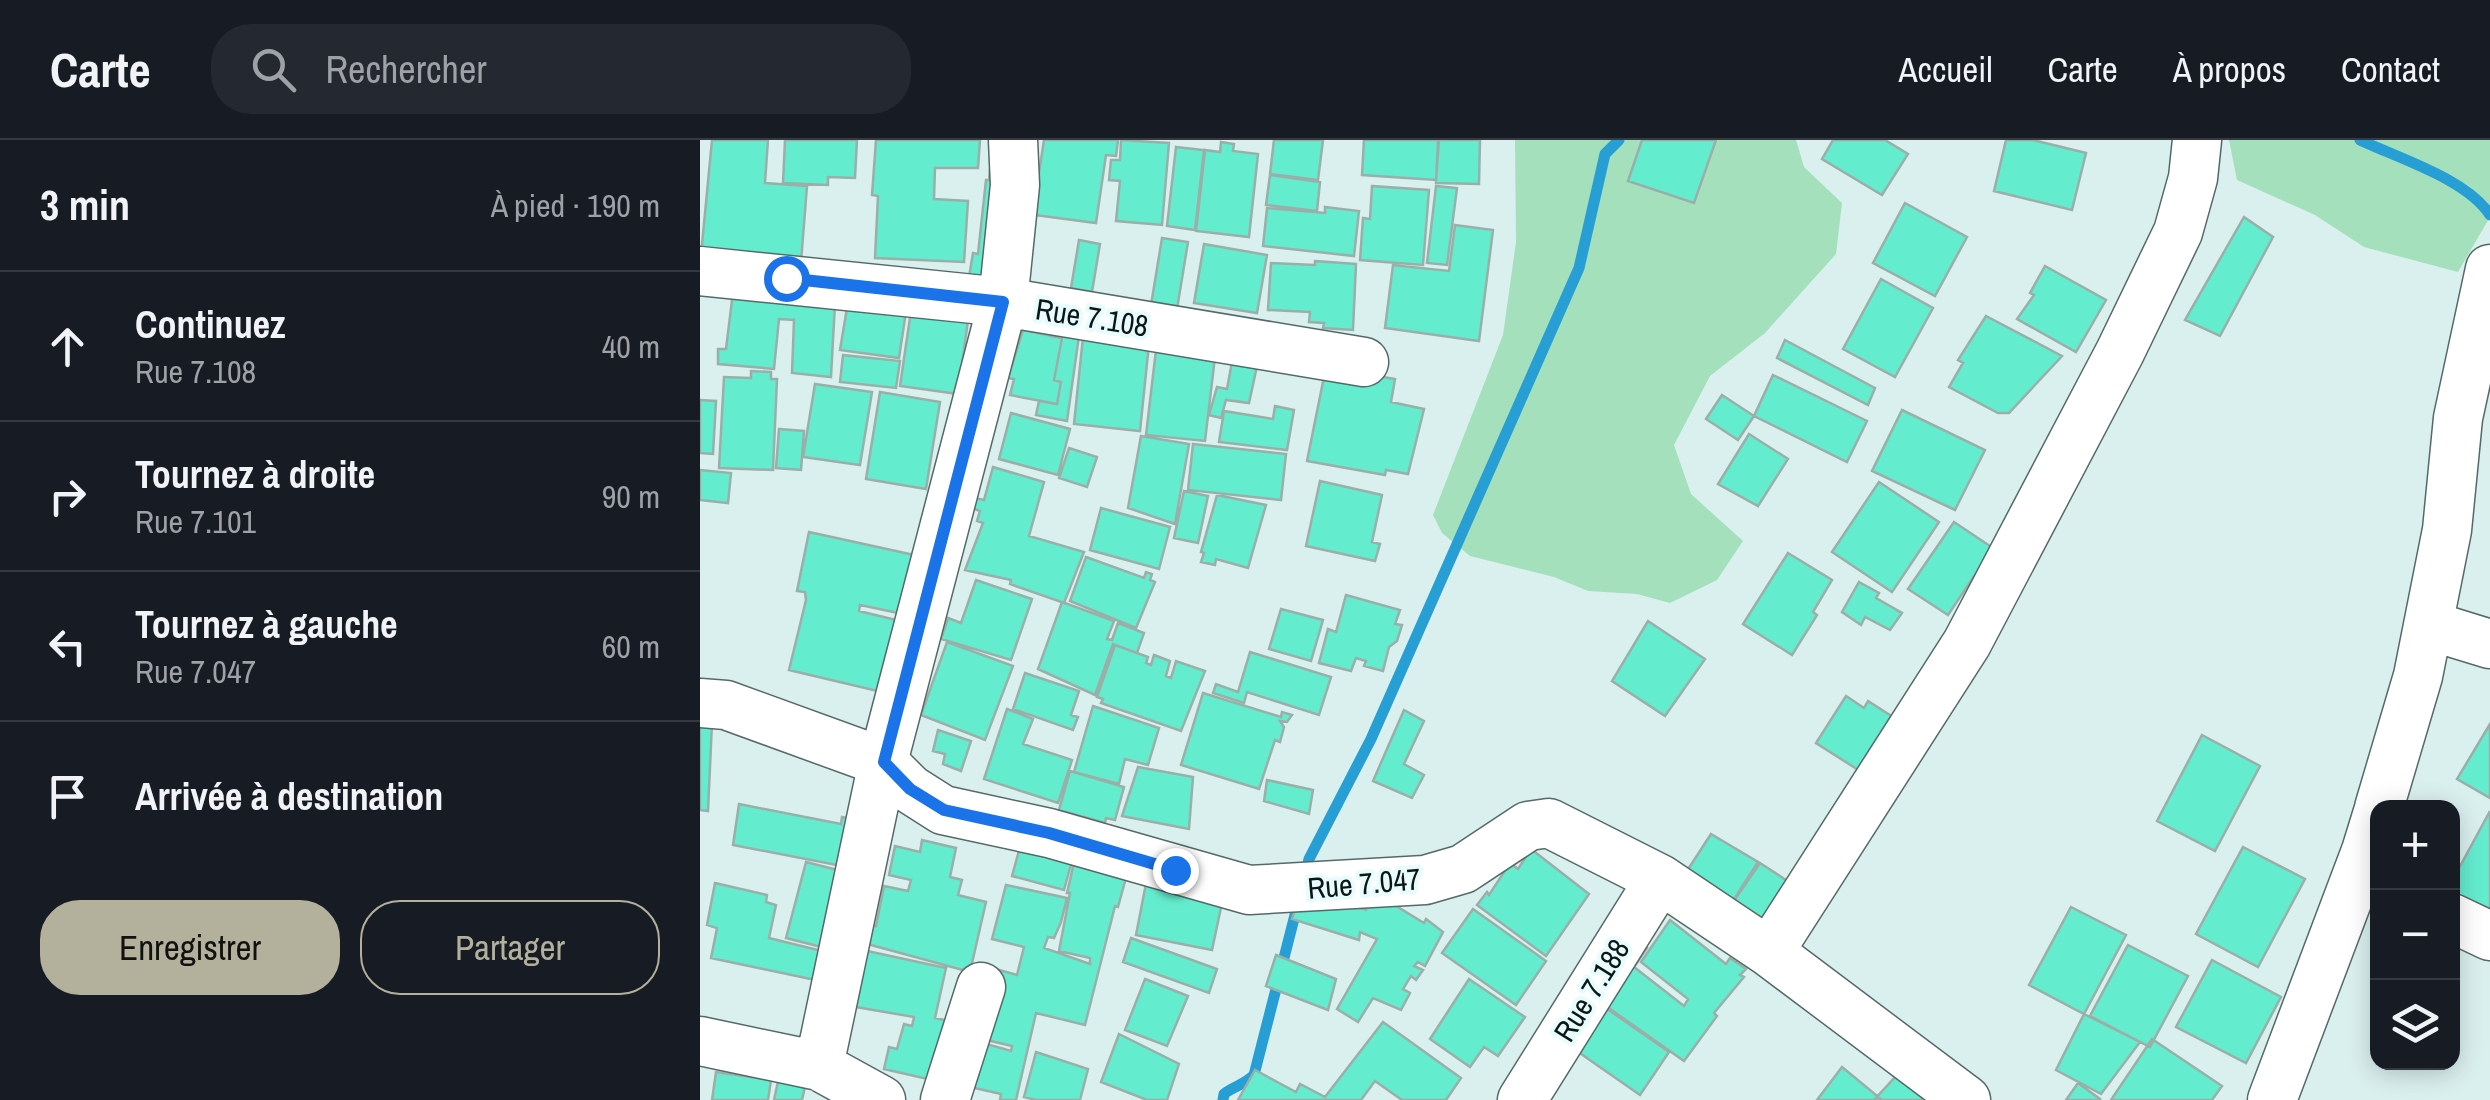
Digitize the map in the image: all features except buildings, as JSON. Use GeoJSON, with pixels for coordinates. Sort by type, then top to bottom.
{"type":"FeatureCollection","features":[{"type":"Feature","properties":{"kind":"street"},"geometry":{"type":"LineString","coordinates":[[819,1066],[884,762],[1003,302],[1014,184],[1013,140]]}},
{"type":"Feature","properties":{"kind":"street"},"geometry":{"type":"LineString","coordinates":[[1770,952],[1976,626],[2120,352],[2178,232],[2193,178],[2197,140]]}},
{"type":"Feature","properties":{"kind":"street","name":"Rue 7.108"},"geometry":{"type":"LineString","coordinates":[[700,271],[1003,302],[1364,362]]}},
{"type":"Feature","properties":{"kind":"street"},"geometry":{"type":"LineString","coordinates":[[2381,800],[2418,676],[2447,530],[2458,418],[2488,284]]}},
{"type":"Feature","properties":{"kind":"street"},"geometry":{"type":"LineString","coordinates":[[2428,625],[2490,644]]}},
{"type":"Feature","properties":{"kind":"street","name":"Rue 7.047"},"geometry":{"type":"LineString","coordinates":[[700,704],[726,705],[884,762],[910,789],[944,810],[1049,833],[1249,890],[1426,880],[1462,869],[1528,826],[1549,824],[1660,879],[1770,952],[1966,1100]]}},
{"type":"Feature","properties":{"kind":"street"},"geometry":{"type":"LineString","coordinates":[[2272,1100],[2367,878]]}},
{"type":"Feature","properties":{"kind":"street","name":"Rue 7.188"},"geometry":{"type":"LineString","coordinates":[[1522,1100],[1660,879]]}},
{"type":"Feature","properties":{"kind":"street"},"geometry":{"type":"LineString","coordinates":[[2460,922],[2490,936]]}},
{"type":"Feature","properties":{"kind":"street"},"geometry":{"type":"LineString","coordinates":[[945,1100],[981,987]]}},
{"type":"Feature","properties":{"kind":"street"},"geometry":{"type":"LineString","coordinates":[[700,1041],[819,1066],[881,1100]]}},
{"type":"Feature","properties":{"kind":"green space"},"geometry":{"type":"Polygon","coordinates":[[[1515,140],[1796,140],[1804,167],[1842,203],[1836,254],[1765,333],[1710,376],[1674,445],[1691,494],[1743,541],[1717,580],[1670,603],[1637,594],[1588,591],[1554,577],[1470,556],[1442,533],[1433,515],[1503,335],[1516,242],[1515,140]]]}},
{"type":"Feature","properties":{"kind":"green space"},"geometry":{"type":"Polygon","coordinates":[[[2229,140],[2490,140],[2490,217],[2458,272],[2364,247],[2315,215],[2237,180],[2229,140]]]}},
{"type":"Feature","properties":{"kind":"waterway"},"geometry":{"type":"LineString","coordinates":[[1305,875],[1309,859],[1371,739],[1579,268],[1605,154],[1619,140]]}},
{"type":"Feature","properties":{"kind":"waterway"},"geometry":{"type":"LineString","coordinates":[[2360,140],[2449,180],[2490,215]]}},
{"type":"Feature","properties":{"kind":"waterway"},"geometry":{"type":"LineString","coordinates":[[1223,1100],[1224,1094],[1254,1075],[1297,907]]}},
{"type":"Feature","properties":{"kind":"route"},"geometry":{"type":"LineString","coordinates":[[786,278],[1003,302],[884,762],[910,789],[944,810],[1049,833],[1175,870]]}}]}
